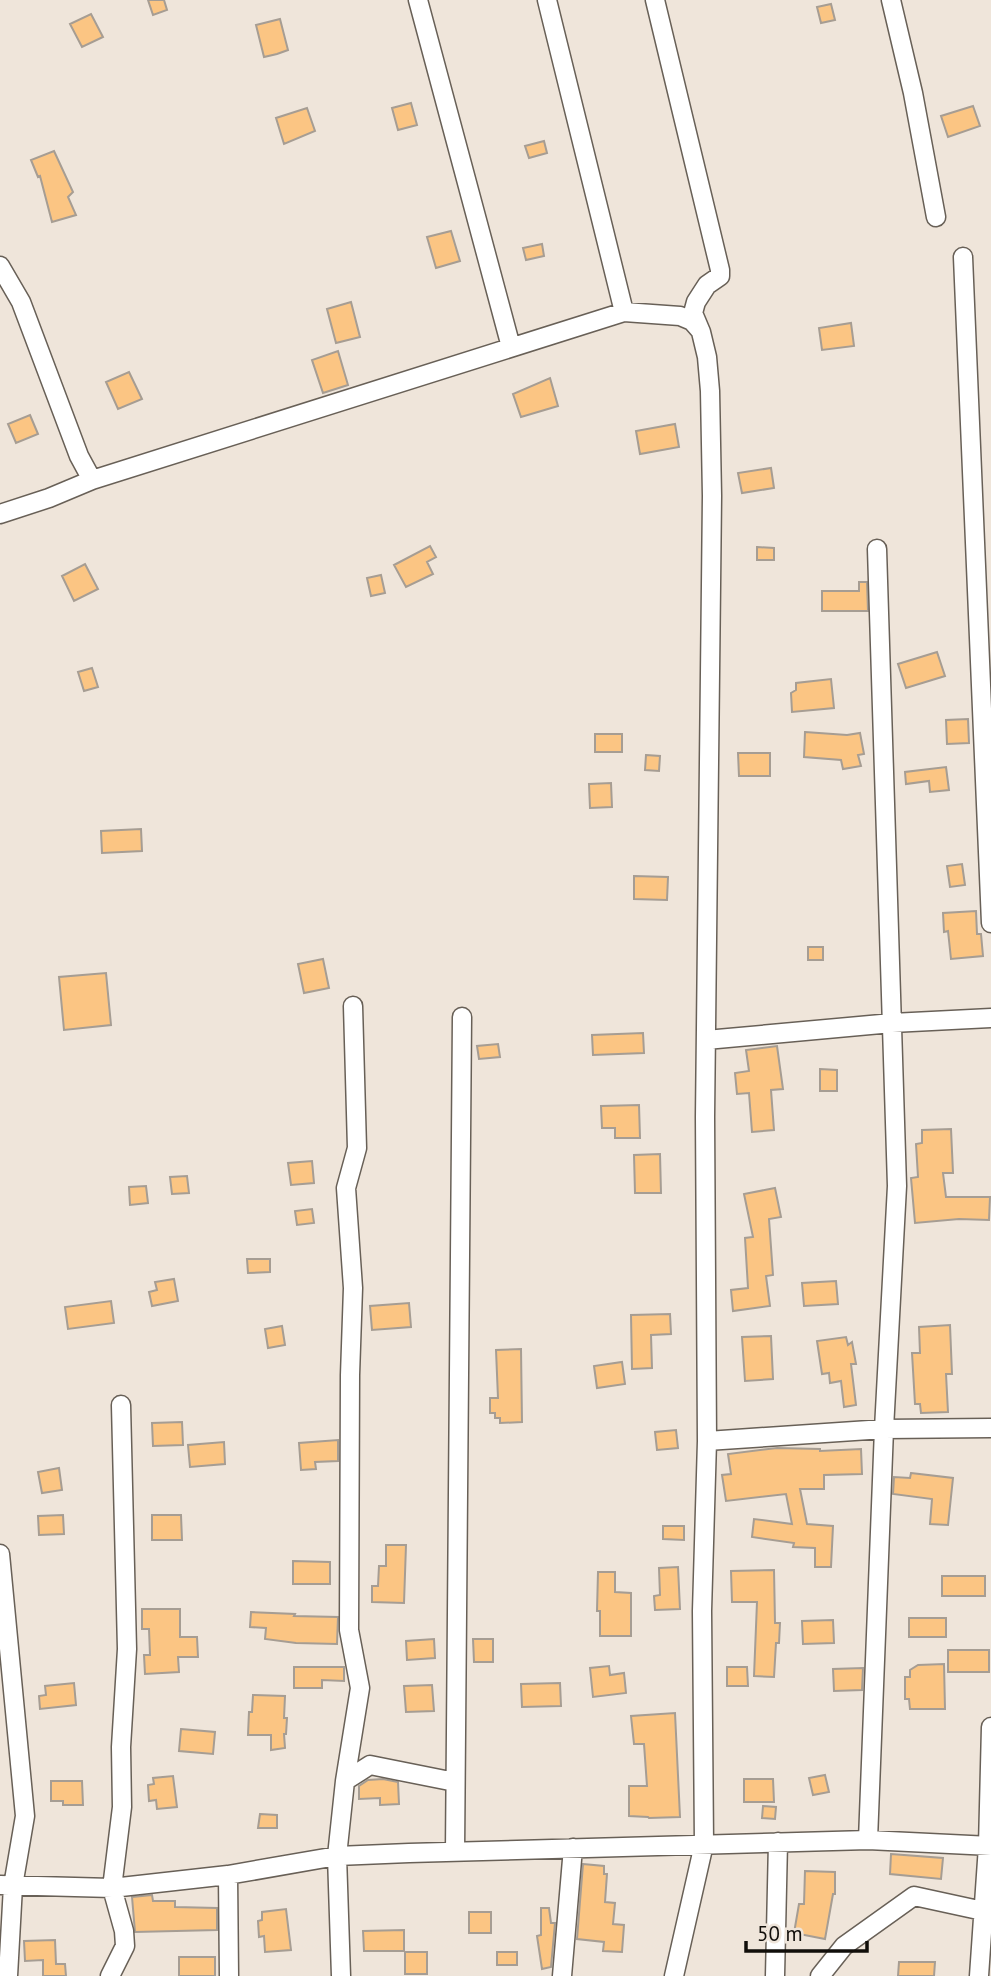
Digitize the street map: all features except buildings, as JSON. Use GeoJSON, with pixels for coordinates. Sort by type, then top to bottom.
{"type":"FeatureCollection","features":[{"type":"Feature","properties":{"kind":"street"},"geometry":{"type":"LineString","coordinates":[[418,0],[511,347]]}},
{"type":"Feature","properties":{"kind":"street"},"geometry":{"type":"LineString","coordinates":[[547,0],[624,312]]}},
{"type":"Feature","properties":{"kind":"street"},"geometry":{"type":"LineString","coordinates":[[655,0],[720,270],[720,276],[707,285],[696,302],[694,313],[707,357],[712,496],[706,1040],[707,1441],[702,1611],[704,1844],[674,1976]]}},
{"type":"Feature","properties":{"kind":"street"},"geometry":{"type":"LineString","coordinates":[[891,0],[913,93],[936,217]]}},
{"type":"Feature","properties":{"kind":"street"},"geometry":{"type":"LineString","coordinates":[[963,257],[985,621],[991,923]]}},
{"type":"Feature","properties":{"kind":"street"},"geometry":{"type":"LineString","coordinates":[[0,267],[21,302],[79,456],[92,480]]}},
{"type":"Feature","properties":{"kind":"street"},"geometry":{"type":"LineString","coordinates":[[0,514],[92,480],[624,312],[680,316],[692,321],[701,332]]}},
{"type":"Feature","properties":{"kind":"street"},"geometry":{"type":"LineString","coordinates":[[868,1840],[884,1429],[897,1186],[877,550]]}},
{"type":"Feature","properties":{"kind":"street"},"geometry":{"type":"LineString","coordinates":[[341,1976],[337,1856],[345,1781],[360,1688],[349,1630],[353,1288],[346,1188],[357,1148],[353,1006]]}},
{"type":"Feature","properties":{"kind":"street"},"geometry":{"type":"LineString","coordinates":[[455,1852],[462,1017]]}},
{"type":"Feature","properties":{"kind":"street"},"geometry":{"type":"LineString","coordinates":[[706,1040],[892,1023],[991,1018]]}},
{"type":"Feature","properties":{"kind":"street"},"geometry":{"type":"LineString","coordinates":[[110,1976],[125,1946],[124,1931],[112,1888],[122,1807],[121,1747],[127,1649],[121,1405]]}},
{"type":"Feature","properties":{"kind":"street"},"geometry":{"type":"LineString","coordinates":[[707,1441],[884,1429],[991,1428]]}},
{"type":"Feature","properties":{"kind":"street"},"geometry":{"type":"LineString","coordinates":[[0,1554],[4,1640],[25,1816],[6,1885],[8,1976]]}},
{"type":"Feature","properties":{"kind":"street"},"geometry":{"type":"LineString","coordinates":[[979,1976],[990,1846],[991,1727]]}},
{"type":"Feature","properties":{"kind":"street"},"geometry":{"type":"LineString","coordinates":[[345,1781],[370,1765],[455,1782]]}},
{"type":"Feature","properties":{"kind":"street"},"geometry":{"type":"LineString","coordinates":[[6,1885],[112,1888],[228,1875],[337,1856],[868,1840],[990,1846]]}},
{"type":"Feature","properties":{"kind":"street"},"geometry":{"type":"LineString","coordinates":[[775,1976],[778,1842]]}},
{"type":"Feature","properties":{"kind":"street"},"geometry":{"type":"LineString","coordinates":[[562,1976],[573,1848]]}},
{"type":"Feature","properties":{"kind":"street"},"geometry":{"type":"LineString","coordinates":[[228,1875],[229,1976]]}},
{"type":"Feature","properties":{"kind":"street"},"geometry":{"type":"LineString","coordinates":[[820,1976],[844,1946],[915,1895],[983,1911]]}}]}
